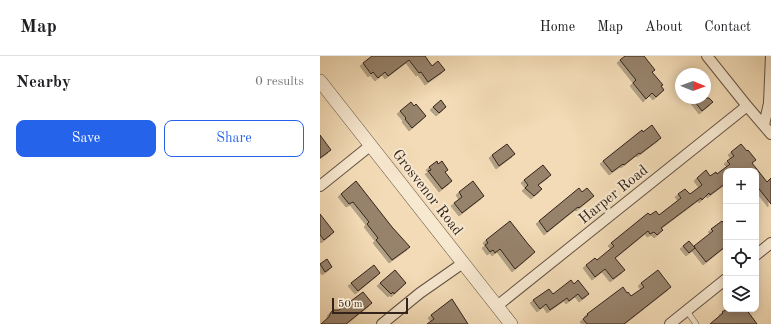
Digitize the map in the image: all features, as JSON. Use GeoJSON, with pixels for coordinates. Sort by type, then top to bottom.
{"type":"FeatureCollection","features":[{"type":"Feature","properties":{"kind":"street"},"geometry":{"type":"LineString","coordinates":[[707,56],[771,134]]}},
{"type":"Feature","properties":{"kind":"street"},"geometry":{"type":"LineString","coordinates":[[764,125],[769,104],[771,56]]}},
{"type":"Feature","properties":{"kind":"street","name":"Grosvenor Road"},"geometry":{"type":"LineString","coordinates":[[320,81],[511,324]]}},
{"type":"Feature","properties":{"kind":"street","name":"Harper Road"},"geometry":{"type":"LineString","coordinates":[[497,306],[747,106]]}},
{"type":"Feature","properties":{"kind":"street"},"geometry":{"type":"LineString","coordinates":[[320,186],[371,145]]}},
{"type":"Feature","properties":{"kind":"street"},"geometry":{"type":"LineString","coordinates":[[759,253],[771,243]]}},
{"type":"Feature","properties":{"kind":"street"},"geometry":{"type":"LineString","coordinates":[[382,324],[420,293],[463,263]]}},
{"type":"Feature","properties":{"kind":"street"},"geometry":{"type":"LineString","coordinates":[[670,324],[723,281]]}},
{"type":"Feature","properties":{"kind":"lane"},"geometry":{"type":"LineString","coordinates":[[687,311],[696,324]]}},
{"type":"Feature","properties":{"kind":"building"},"geometry":{"type":"Polygon","coordinates":[[[372,56],[425,56],[432,66],[438,61],[445,70],[428,82],[421,72],[419,73],[409,60],[388,76],[385,72],[378,78],[373,72],[371,74],[363,63],[372,56]]]}},
{"type":"Feature","properties":{"kind":"building"},"geometry":{"type":"Polygon","coordinates":[[[625,56],[644,56],[655,70],[652,72],[663,85],[661,86],[664,90],[656,97],[652,93],[646,99],[633,83],[636,80],[620,60],[625,56]]]}},
{"type":"Feature","properties":{"kind":"building"},"geometry":{"type":"Polygon","coordinates":[[[441,100],[446,107],[439,113],[433,107],[441,100]]]}},
{"type":"Feature","properties":{"kind":"building"},"geometry":{"type":"Polygon","coordinates":[[[411,102],[414,106],[416,104],[426,116],[412,128],[400,111],[411,102]]]}},
{"type":"Feature","properties":{"kind":"building"},"geometry":{"type":"Polygon","coordinates":[[[697,104],[711,104],[702,111],[697,104]]]}},
{"type":"Feature","properties":{"kind":"building"},"geometry":{"type":"Polygon","coordinates":[[[652,125],[661,138],[612,172],[603,161],[642,130],[643,132],[652,125]]]}},
{"type":"Feature","properties":{"kind":"building"},"geometry":{"type":"Polygon","coordinates":[[[320,135],[331,150],[320,158],[320,135]]]}},
{"type":"Feature","properties":{"kind":"building"},"geometry":{"type":"Polygon","coordinates":[[[507,144],[515,154],[499,166],[492,155],[507,144]]]}},
{"type":"Feature","properties":{"kind":"building"},"geometry":{"type":"Polygon","coordinates":[[[741,144],[756,160],[752,163],[756,168],[725,168],[730,164],[727,161],[734,156],[731,152],[741,144]]]}},
{"type":"Feature","properties":{"kind":"building"},"geometry":{"type":"Polygon","coordinates":[[[437,161],[438,164],[442,161],[448,170],[445,172],[452,181],[442,189],[428,171],[431,170],[429,167],[437,161]]]}},
{"type":"Feature","properties":{"kind":"building"},"geometry":{"type":"Polygon","coordinates":[[[543,165],[551,175],[538,185],[542,189],[534,196],[525,188],[528,185],[524,180],[543,165]]]}},
{"type":"Feature","properties":{"kind":"building"},"geometry":{"type":"Polygon","coordinates":[[[723,169],[723,185],[710,195],[709,193],[702,200],[701,198],[661,228],[663,230],[657,235],[654,232],[650,234],[648,231],[615,258],[625,270],[613,279],[605,269],[595,277],[586,265],[595,258],[597,260],[614,246],[611,243],[648,213],[650,215],[656,211],[659,215],[681,198],[678,194],[685,189],[690,194],[702,185],[697,178],[706,170],[710,176],[716,172],[717,174],[723,169]]]}},
{"type":"Feature","properties":{"kind":"building"},"geometry":{"type":"Polygon","coordinates":[[[759,172],[767,182],[771,178],[771,204],[759,189],[759,172]]]}},
{"type":"Feature","properties":{"kind":"building"},"geometry":{"type":"Polygon","coordinates":[[[356,181],[392,227],[410,247],[392,260],[376,240],[378,238],[367,224],[369,222],[353,202],[349,204],[341,194],[356,181]]]}},
{"type":"Feature","properties":{"kind":"building"},"geometry":{"type":"Polygon","coordinates":[[[473,181],[484,196],[462,213],[454,203],[462,197],[459,192],[473,181]]]}},
{"type":"Feature","properties":{"kind":"building"},"geometry":{"type":"Polygon","coordinates":[[[579,188],[582,192],[587,188],[594,196],[547,232],[539,221],[579,188]]]}},
{"type":"Feature","properties":{"kind":"building"},"geometry":{"type":"Polygon","coordinates":[[[320,214],[334,232],[324,240],[320,235],[320,214]]]}},
{"type":"Feature","properties":{"kind":"building"},"geometry":{"type":"Polygon","coordinates":[[[510,221],[535,252],[515,269],[500,249],[495,253],[493,250],[490,252],[485,245],[488,243],[486,240],[510,221]]]}},
{"type":"Feature","properties":{"kind":"building"},"geometry":{"type":"Polygon","coordinates":[[[722,221],[723,248],[706,262],[694,246],[713,231],[711,229],[722,221]]]}},
{"type":"Feature","properties":{"kind":"building"},"geometry":{"type":"Polygon","coordinates":[[[689,241],[695,248],[689,253],[683,246],[689,241]]]}},
{"type":"Feature","properties":{"kind":"building"},"geometry":{"type":"Polygon","coordinates":[[[327,259],[332,267],[325,272],[320,264],[327,259]]]}},
{"type":"Feature","properties":{"kind":"building"},"geometry":{"type":"Polygon","coordinates":[[[374,265],[380,273],[358,291],[351,283],[374,265]]]}},
{"type":"Feature","properties":{"kind":"building"},"geometry":{"type":"Polygon","coordinates":[[[395,270],[406,283],[394,294],[393,292],[391,294],[380,283],[395,270]]]}},
{"type":"Feature","properties":{"kind":"building"},"geometry":{"type":"Polygon","coordinates":[[[658,270],[671,287],[624,324],[587,324],[583,319],[588,315],[587,314],[623,287],[631,296],[644,287],[641,283],[658,270]]]}},
{"type":"Feature","properties":{"kind":"building"},"geometry":{"type":"Polygon","coordinates":[[[571,280],[574,284],[578,280],[589,294],[582,299],[578,294],[569,301],[567,298],[550,310],[546,304],[540,309],[533,300],[549,289],[553,294],[571,280]]]}},
{"type":"Feature","properties":{"kind":"building"},"geometry":{"type":"Polygon","coordinates":[[[363,292],[372,303],[346,324],[321,324],[329,317],[331,312],[334,310],[339,310],[363,292]]]}},
{"type":"Feature","properties":{"kind":"building"},"geometry":{"type":"Polygon","coordinates":[[[452,299],[468,324],[427,324],[434,319],[431,315],[452,299]]]}},
{"type":"Feature","properties":{"kind":"building"},"geometry":{"type":"Polygon","coordinates":[[[722,312],[748,312],[757,324],[710,324],[723,313],[722,312]]]}}]}
